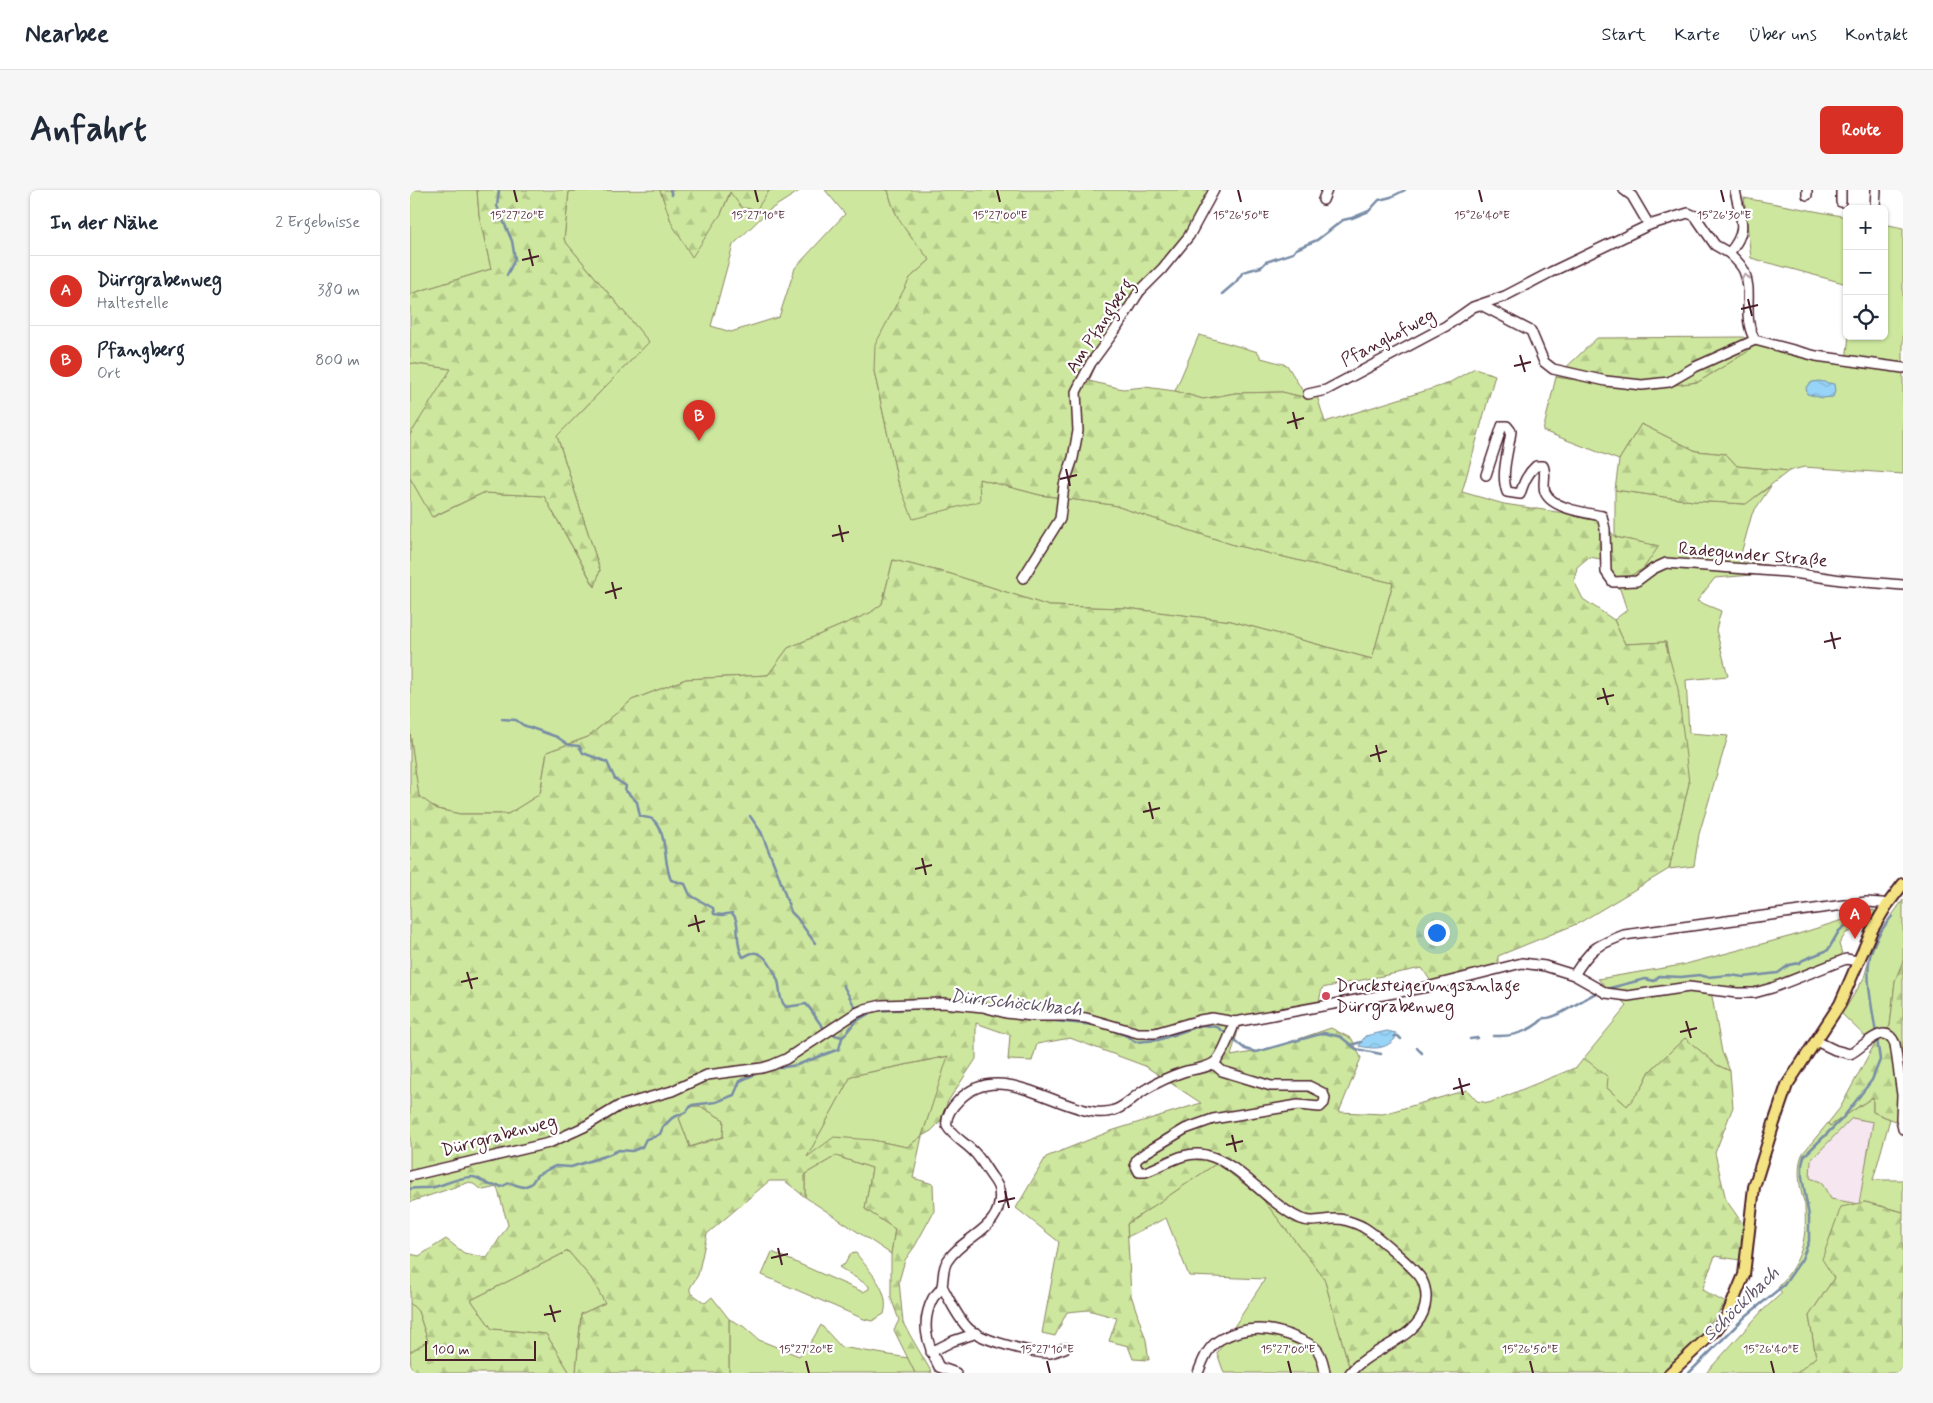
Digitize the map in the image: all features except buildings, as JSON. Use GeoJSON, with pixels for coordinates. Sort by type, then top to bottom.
{"type":"FeatureCollection","features":[{"type":"Feature","properties":{"kind":"main road"},"geometry":{"type":"LineString","coordinates":[[1670,1373],[1715,1331],[1727,1316],[1744,1275],[1754,1187],[1788,1085],[1840,1004],[1865,944],[1887,905],[1903,884]]}},
{"type":"Feature","properties":{"kind":"street","name":"Am Pfangberg"},"geometry":{"type":"LineString","coordinates":[[1023,578],[1060,519],[1064,485],[1073,458],[1078,431],[1076,392],[1091,363],[1122,321],[1139,292],[1162,269],[1189,236],[1214,190]]}},
{"type":"Feature","properties":{"kind":"street"},"geometry":{"type":"LineString","coordinates":[[1323,200],[1327,190]]}},
{"type":"Feature","properties":{"kind":"street"},"geometry":{"type":"LineString","coordinates":[[1624,190],[1632,196],[1649,225]]}},
{"type":"Feature","properties":{"kind":"street"},"geometry":{"type":"LineString","coordinates":[[1729,253],[1738,243],[1743,232],[1735,190]]}},
{"type":"Feature","properties":{"kind":"street"},"geometry":{"type":"LineString","coordinates":[[1841,190],[1841,202]]}},
{"type":"Feature","properties":{"kind":"street"},"geometry":{"type":"LineString","coordinates":[[1875,205],[1876,190]]}},
{"type":"Feature","properties":{"kind":"street","name":"Pfanghofweg"},"geometry":{"type":"LineString","coordinates":[[1308,394],[1326,390],[1446,326],[1473,307],[1505,296],[1649,225],[1688,213],[1695,216],[1714,245],[1729,253],[1744,269],[1747,283],[1748,321],[1750,331],[1755,340]]}},
{"type":"Feature","properties":{"kind":"street"},"geometry":{"type":"LineString","coordinates":[[1481,305],[1531,332],[1544,362],[1553,370],[1606,381],[1642,385],[1669,382],[1695,367],[1755,340],[1816,356],[1903,368]]}},
{"type":"Feature","properties":{"kind":"street","name":"Radegunder Straße"},"geometry":{"type":"LineString","coordinates":[[1486,475],[1502,426],[1507,426],[1511,431],[1506,469],[1505,487],[1507,492],[1520,494],[1525,478],[1530,471],[1536,466],[1543,466],[1546,472],[1545,492],[1550,498],[1578,512],[1602,516],[1605,529],[1606,572],[1613,582],[1637,581],[1653,569],[1666,563],[1787,572],[1841,580],[1903,585]]}},
{"type":"Feature","properties":{"kind":"street"},"geometry":{"type":"LineString","coordinates":[[1574,975],[1586,956],[1598,944],[1624,934],[1866,902],[1887,905]]}},
{"type":"Feature","properties":{"kind":"street","name":"Dürrgrabenweg"},"geometry":{"type":"LineString","coordinates":[[410,1176],[549,1143],[584,1127],[619,1106],[672,1091],[707,1075],[772,1065],[792,1055],[856,1013],[873,1007],[943,1003],[983,1007],[1023,1015],[1086,1018],[1147,1034],[1212,1018],[1235,1022],[1427,988],[1514,964],[1537,965],[1574,975],[1613,996],[1628,996],[1689,987],[1754,993],[1772,988],[1846,959],[1858,961]]}},
{"type":"Feature","properties":{"kind":"street"},"geometry":{"type":"LineString","coordinates":[[1065,1348],[1051,1353],[1035,1352],[992,1342],[968,1329],[952,1306],[942,1286],[943,1272],[948,1260],[962,1246],[988,1226],[1000,1202],[999,1188],[986,1168],[975,1153],[947,1126],[948,1115],[963,1096],[983,1085],[999,1084],[1022,1087],[1095,1112],[1119,1109],[1148,1088],[1182,1072],[1214,1064],[1235,1022]]}},
{"type":"Feature","properties":{"kind":"street"},"geometry":{"type":"LineString","coordinates":[[1816,1041],[1835,1050],[1850,1054],[1876,1036],[1887,1034],[1892,1037],[1895,1044],[1902,1094],[1901,1118],[1903,1129]]}},
{"type":"Feature","properties":{"kind":"street"},"geometry":{"type":"LineString","coordinates":[[1214,1064],[1222,1071],[1271,1086],[1309,1086],[1323,1093],[1324,1103],[1320,1107],[1298,1106],[1213,1119],[1186,1130],[1145,1153],[1137,1159],[1137,1169],[1139,1172],[1145,1172],[1182,1156],[1194,1154],[1207,1156],[1233,1169],[1287,1211],[1302,1220],[1312,1221],[1332,1218],[1352,1222],[1369,1230],[1394,1251],[1422,1278],[1427,1292],[1425,1307],[1416,1324],[1406,1333],[1365,1359],[1350,1373]]}},
{"type":"Feature","properties":{"kind":"street"},"geometry":{"type":"LineString","coordinates":[[942,1286],[933,1298],[927,1314],[926,1330],[928,1345],[938,1370],[956,1373]]}},
{"type":"Feature","properties":{"kind":"street"},"geometry":{"type":"LineString","coordinates":[[1198,1373],[1208,1350],[1220,1339],[1265,1328],[1306,1342],[1317,1350],[1325,1373]]}},
{"type":"Feature","properties":{"kind":"street"},"geometry":{"type":"LineString","coordinates":[[931,1352],[953,1341],[977,1334]]}},
{"type":"Feature","properties":{"kind":"shaded area"},"geometry":{"type":"Polygon","coordinates":[[[1852,1118],[1873,1122],[1859,1204],[1831,1199],[1821,1182],[1810,1178],[1811,1160],[1852,1118]]]}},
{"type":"Feature","properties":{"kind":"green space"},"geometry":{"type":"Polygon","coordinates":[[[410,190],[477,190],[479,215],[491,269],[410,294],[410,190]]]}},
{"type":"Feature","properties":{"kind":"green space"},"geometry":{"type":"Polygon","coordinates":[[[477,190],[604,190],[569,191],[564,240],[649,342],[557,436],[600,570],[595,587],[544,496],[483,493],[432,517],[410,478],[410,435],[451,369],[410,363],[410,294],[491,269],[479,215],[477,190]]]}},
{"type":"Feature","properties":{"kind":"green space"},"geometry":{"type":"Polygon","coordinates":[[[660,190],[672,224],[721,214],[731,191],[769,192],[769,190],[801,190],[768,211],[733,245],[711,326],[731,332],[779,317],[795,268],[845,214],[825,190],[888,190],[899,219],[930,260],[910,278],[874,371],[898,482],[979,479],[1040,495],[1113,505],[1234,545],[1393,583],[1372,659],[1231,621],[1126,608],[1049,606],[951,574],[893,560],[882,604],[870,613],[788,648],[768,675],[686,679],[632,700],[588,737],[547,752],[540,794],[508,814],[460,814],[437,809],[418,796],[410,733],[410,478],[433,517],[483,493],[544,496],[594,586],[600,570],[557,436],[649,342],[564,240],[569,191],[660,190]]]}},
{"type":"Feature","properties":{"kind":"green space"},"geometry":{"type":"Polygon","coordinates":[[[660,190],[769,190],[757,209],[742,208],[730,192],[721,214],[692,257],[672,224],[660,190]]]}},
{"type":"Feature","properties":{"kind":"green space"},"geometry":{"type":"Polygon","coordinates":[[[888,190],[1219,190],[1185,249],[1156,279],[1110,341],[1098,360],[1089,381],[1123,389],[1145,387],[1175,391],[1203,399],[1235,393],[1282,392],[1307,398],[1317,396],[1325,422],[1447,384],[1475,368],[1495,375],[1462,492],[1504,504],[1557,512],[1598,515],[1615,537],[1659,546],[1643,569],[1612,585],[1601,559],[1589,557],[1577,567],[1574,581],[1583,599],[1614,620],[1625,644],[1665,642],[1678,689],[1689,783],[1669,869],[1579,923],[1498,956],[1498,967],[1434,986],[1422,968],[1322,988],[1318,1007],[1240,1023],[1231,1056],[1269,1049],[1331,1028],[1352,1039],[1361,1058],[1339,1112],[1383,1114],[1467,1090],[1477,1101],[1489,1103],[1577,1067],[1584,1058],[1608,1077],[1607,1088],[1627,1106],[1641,1089],[1650,1071],[1685,1038],[1717,1065],[1730,1071],[1733,1107],[1715,1153],[1726,1200],[1745,1227],[1751,1277],[1742,1269],[1740,1260],[1715,1256],[1702,1290],[1726,1303],[1691,1348],[1664,1373],[1351,1373],[1324,1278],[1261,1197],[1217,1163],[1127,1224],[1131,1295],[1146,1340],[1149,1360],[1133,1359],[1128,1346],[1109,1341],[1117,1318],[1088,1310],[1067,1312],[1055,1336],[1042,1333],[1059,1242],[1016,1208],[1046,1157],[1111,1131],[1201,1103],[1145,1066],[1070,1038],[1037,1044],[1032,1061],[1008,1060],[1010,1035],[976,1023],[976,1059],[948,1101],[940,1122],[931,1131],[922,1136],[913,1178],[933,1184],[934,1211],[905,1260],[899,1281],[903,1323],[932,1373],[915,1373],[894,1330],[899,1320],[891,1298],[891,1254],[895,1229],[865,1209],[872,1168],[836,1156],[805,1174],[805,1197],[785,1181],[769,1181],[707,1234],[698,1275],[690,1288],[690,1292],[705,1303],[712,1297],[729,1319],[729,1373],[576,1373],[581,1314],[605,1303],[591,1278],[568,1251],[471,1300],[492,1329],[546,1334],[570,1373],[411,1373],[410,1352],[428,1341],[418,1311],[410,1303],[410,1254],[419,1256],[446,1239],[464,1253],[487,1258],[508,1225],[497,1187],[483,1190],[470,1182],[410,1202],[410,733],[419,796],[437,809],[460,814],[508,814],[540,794],[547,752],[588,737],[632,700],[686,679],[768,675],[788,648],[870,613],[882,604],[893,560],[951,574],[1049,606],[1126,608],[1231,621],[1372,659],[1393,583],[1234,545],[1113,505],[1040,495],[979,479],[980,501],[913,519],[898,482],[874,371],[875,345],[910,278],[930,260],[904,228],[891,201],[888,190]],[[948,1056],[851,1076],[807,1157],[834,1137],[872,1140],[907,1147],[922,1136],[948,1056]],[[692,1106],[679,1118],[690,1147],[723,1137],[724,1120],[700,1106],[692,1106]]]}},
{"type":"Feature","properties":{"kind":"green space"},"geometry":{"type":"Polygon","coordinates":[[[1744,198],[1843,216],[1843,283],[1751,258],[1744,198]]]}},
{"type":"Feature","properties":{"kind":"green space"},"geometry":{"type":"Polygon","coordinates":[[[1888,225],[1903,228],[1903,474],[1804,467],[1789,471],[1737,466],[1726,454],[1696,451],[1641,424],[1619,460],[1543,431],[1556,377],[1641,389],[1698,382],[1747,352],[1755,343],[1846,360],[1848,340],[1888,340],[1888,225]]]}},
{"type":"Feature","properties":{"kind":"green space"},"geometry":{"type":"Polygon","coordinates":[[[1199,335],[1258,352],[1261,358],[1287,365],[1307,398],[1282,392],[1235,393],[1203,399],[1175,391],[1199,335]]]}},
{"type":"Feature","properties":{"kind":"green space"},"geometry":{"type":"Polygon","coordinates":[[[1743,337],[1755,343],[1747,352],[1698,382],[1641,389],[1556,377],[1597,338],[1743,337]]]}},
{"type":"Feature","properties":{"kind":"green space"},"geometry":{"type":"Polygon","coordinates":[[[410,363],[452,369],[410,435],[410,363]]]}},
{"type":"Feature","properties":{"kind":"green space"},"geometry":{"type":"Polygon","coordinates":[[[1641,424],[1696,451],[1726,454],[1737,466],[1789,471],[1746,504],[1693,501],[1615,490],[1619,460],[1641,424]]]}},
{"type":"Feature","properties":{"kind":"green space"},"geometry":{"type":"Polygon","coordinates":[[[1771,486],[1752,514],[1739,561],[1773,566],[1778,573],[1715,578],[1697,601],[1721,611],[1716,630],[1728,676],[1686,680],[1689,733],[1728,736],[1699,834],[1694,866],[1669,869],[1689,783],[1666,642],[1625,644],[1614,620],[1627,610],[1620,589],[1612,585],[1658,546],[1615,537],[1615,490],[1693,501],[1745,504],[1771,486]]]}},
{"type":"Feature","properties":{"kind":"green space"},"geometry":{"type":"Polygon","coordinates":[[[1903,900],[1903,961],[1895,981],[1890,1026],[1874,1045],[1842,1014],[1864,978],[1870,956],[1880,932],[1903,900]]]}},
{"type":"Feature","properties":{"kind":"green space"},"geometry":{"type":"Polygon","coordinates":[[[1874,910],[1875,912],[1867,925],[1846,933],[1839,944],[1843,957],[1752,990],[1735,990],[1714,985],[1662,986],[1613,993],[1598,979],[1682,965],[1792,936],[1874,910]]]}},
{"type":"Feature","properties":{"kind":"green space"},"geometry":{"type":"Polygon","coordinates":[[[1903,961],[1903,1124],[1873,1112],[1873,1097],[1830,1126],[1828,1123],[1840,1108],[1874,1045],[1890,1026],[1895,981],[1903,961]]]}},
{"type":"Feature","properties":{"kind":"green space"},"geometry":{"type":"Polygon","coordinates":[[[1669,991],[1711,991],[1722,1052],[1730,1071],[1717,1065],[1685,1038],[1650,1071],[1641,1089],[1627,1106],[1607,1088],[1584,1058],[1627,1006],[1621,1000],[1669,991]]]}},
{"type":"Feature","properties":{"kind":"green space"},"geometry":{"type":"Polygon","coordinates":[[[949,1056],[922,1136],[907,1147],[872,1140],[806,1158],[851,1076],[949,1056]]]}},
{"type":"Feature","properties":{"kind":"green space"},"geometry":{"type":"Polygon","coordinates":[[[1873,1097],[1873,1112],[1890,1119],[1873,1180],[1903,1180],[1903,1212],[1865,1202],[1859,1204],[1834,1278],[1809,1316],[1816,1357],[1797,1373],[1706,1373],[1762,1311],[1782,1293],[1778,1288],[1797,1259],[1805,1231],[1805,1205],[1799,1180],[1801,1157],[1828,1123],[1830,1126],[1873,1097]],[[1852,1118],[1811,1160],[1810,1178],[1821,1182],[1831,1199],[1859,1204],[1873,1122],[1852,1118]]]}},
{"type":"Feature","properties":{"kind":"green space"},"geometry":{"type":"Polygon","coordinates":[[[692,1106],[700,1106],[724,1120],[723,1137],[690,1147],[679,1118],[692,1106]]]}},
{"type":"Feature","properties":{"kind":"green space"},"geometry":{"type":"Polygon","coordinates":[[[836,1156],[872,1168],[865,1209],[895,1229],[891,1254],[805,1197],[805,1174],[836,1156]]]}},
{"type":"Feature","properties":{"kind":"green space"},"geometry":{"type":"Polygon","coordinates":[[[1217,1163],[1261,1197],[1324,1278],[1351,1373],[1224,1373],[1217,1353],[1265,1279],[1189,1276],[1166,1218],[1127,1237],[1127,1224],[1217,1163]]]}},
{"type":"Feature","properties":{"kind":"green space"},"geometry":{"type":"Polygon","coordinates":[[[1865,1202],[1903,1212],[1903,1373],[1797,1373],[1816,1357],[1809,1316],[1834,1278],[1822,1259],[1841,1207],[1865,1202]]]}},
{"type":"Feature","properties":{"kind":"green space"},"geometry":{"type":"Polygon","coordinates":[[[568,1251],[591,1278],[605,1303],[581,1314],[576,1373],[570,1373],[546,1334],[492,1329],[471,1300],[568,1251]]]}},
{"type":"Feature","properties":{"kind":"green space"},"geometry":{"type":"Polygon","coordinates":[[[772,1252],[863,1292],[869,1289],[869,1286],[839,1267],[845,1264],[850,1254],[856,1253],[882,1289],[885,1306],[884,1314],[872,1321],[864,1319],[762,1275],[772,1252]]]}},
{"type":"Feature","properties":{"kind":"green space"},"geometry":{"type":"Polygon","coordinates":[[[410,1303],[418,1311],[428,1341],[410,1352],[410,1303]]]}},
{"type":"Feature","properties":{"kind":"green space"},"geometry":{"type":"Polygon","coordinates":[[[729,1319],[743,1326],[759,1340],[799,1356],[811,1342],[821,1325],[841,1347],[908,1358],[915,1373],[729,1373],[729,1319]]]}},
{"type":"Feature","properties":{"kind":"water"},"geometry":{"type":"Polygon","coordinates":[[[1819,381],[1834,384],[1835,391],[1833,397],[1822,398],[1807,394],[1806,387],[1812,382],[1819,381]]]}},
{"type":"Feature","properties":{"kind":"water"},"geometry":{"type":"Polygon","coordinates":[[[1387,1031],[1396,1033],[1395,1039],[1391,1043],[1383,1047],[1374,1048],[1359,1046],[1365,1036],[1387,1031]]]}},
{"type":"Feature","properties":{"kind":"waterway"},"geometry":{"type":"LineString","coordinates":[[499,190],[497,206],[512,241],[515,259],[507,275]]}},
{"type":"Feature","properties":{"kind":"waterway"},"geometry":{"type":"LineString","coordinates":[[670,190],[672,195]]}},
{"type":"Feature","properties":{"kind":"waterway"},"geometry":{"type":"LineString","coordinates":[[1222,294],[1236,282],[1243,272],[1261,267],[1266,262],[1293,253],[1296,249],[1317,240],[1343,220],[1369,211],[1379,200],[1391,197],[1405,190]]}},
{"type":"Feature","properties":{"kind":"waterway"},"geometry":{"type":"LineString","coordinates":[[502,719],[516,720],[523,725],[557,737],[569,745],[579,746],[583,753],[607,762],[615,779],[626,786],[625,790],[637,802],[640,816],[651,818],[661,831],[671,880],[685,884],[690,895],[713,908],[714,914],[732,913],[737,923],[739,948],[743,957],[752,953],[762,955],[777,977],[783,1004],[786,1007],[806,1004],[825,1029]]}},
{"type":"Feature","properties":{"kind":"waterway"},"geometry":{"type":"LineString","coordinates":[[750,816],[761,832],[791,912],[815,943]]}},
{"type":"Feature","properties":{"kind":"waterway","name":"Schöcklbach"},"geometry":{"type":"LineString","coordinates":[[1876,1034],[1868,975],[1870,956],[1876,940],[1892,916]]}},
{"type":"Feature","properties":{"kind":"waterway","name":"Dürrschöcklbach"},"geometry":{"type":"LineString","coordinates":[[1606,989],[1645,979],[1654,981],[1659,976],[1681,977],[1699,975],[1707,977],[1730,975],[1744,977],[1778,973],[1789,965],[1799,963],[1828,950],[1839,931],[1846,925],[1870,918]]}},
{"type":"Feature","properties":{"kind":"waterway"},"geometry":{"type":"LineString","coordinates":[[843,985],[855,1007]]}},
{"type":"Feature","properties":{"kind":"waterway","name":"Dürrschöcklbach"},"geometry":{"type":"LineString","coordinates":[[1493,1036],[1521,1033],[1533,1027],[1544,1018],[1555,1016],[1596,993]]}},
{"type":"Feature","properties":{"kind":"waterway","name":"Dürrschöcklbach"},"geometry":{"type":"LineString","coordinates":[[772,1069],[797,1065],[839,1049],[842,1038],[855,1022],[873,1011],[928,1008]]}},
{"type":"Feature","properties":{"kind":"waterway","name":"Dürrschöcklbach"},"geometry":{"type":"LineString","coordinates":[[976,1010],[997,1015]]}},
{"type":"Feature","properties":{"kind":"waterway","name":"Dürrschöcklbach"},"geometry":{"type":"LineString","coordinates":[[1045,1020],[1094,1025]]}},
{"type":"Feature","properties":{"kind":"waterway","name":"Dürrschöcklbach"},"geometry":{"type":"LineString","coordinates":[[1109,1029],[1127,1036],[1135,1042],[1158,1040],[1202,1025],[1217,1027],[1227,1034]]}},
{"type":"Feature","properties":{"kind":"waterway","name":"Dürrschöcklbach"},"geometry":{"type":"LineString","coordinates":[[1234,1040],[1245,1049],[1256,1052],[1324,1033],[1341,1037],[1356,1049],[1381,1054]]}},
{"type":"Feature","properties":{"kind":"waterway"},"geometry":{"type":"LineString","coordinates":[[831,1034],[842,1037]]}},
{"type":"Feature","properties":{"kind":"waterway"},"geometry":{"type":"LineString","coordinates":[[1394,1036],[1398,1036],[1401,1039]]}},
{"type":"Feature","properties":{"kind":"waterway","name":"Dürrschöcklbach"},"geometry":{"type":"LineString","coordinates":[[1470,1039],[1478,1038]]}},
{"type":"Feature","properties":{"kind":"waterway","name":"Schöcklbach"},"geometry":{"type":"LineString","coordinates":[[1689,1373],[1746,1316],[1784,1285],[1802,1259],[1809,1241],[1809,1216],[1802,1177],[1804,1156],[1842,1119],[1872,1080],[1880,1060],[1877,1039]]}},
{"type":"Feature","properties":{"kind":"waterway"},"geometry":{"type":"LineString","coordinates":[[1351,1045],[1361,1042]]}},
{"type":"Feature","properties":{"kind":"waterway","name":"Dürrschöcklbach"},"geometry":{"type":"LineString","coordinates":[[1417,1048],[1422,1053]]}},
{"type":"Feature","properties":{"kind":"waterway","name":"Dürrschöcklbach"},"geometry":{"type":"LineString","coordinates":[[410,1189],[434,1187],[467,1177],[475,1177],[494,1186],[498,1185],[501,1187],[509,1183],[523,1187],[531,1184],[537,1175],[555,1166],[571,1167],[619,1150],[632,1151],[642,1147],[646,1139],[660,1134],[663,1127],[672,1118],[686,1112],[692,1105],[716,1102],[734,1095],[740,1081],[757,1073]]}},
{"type":"Feature","properties":{"kind":"place","name":"Pfangberg"},"geometry":{"type":"Point","coordinates":[699,441]}},
{"type":"Feature","properties":{"kind":"place","name":"Dürrgrabenweg"},"geometry":{"type":"Point","coordinates":[1855,939]}},
{"type":"Feature","properties":{"kind":"place","name":"Drucksteigerungsanlage Dürrgrabenweg"},"geometry":{"type":"Point","coordinates":[1326,996]}}]}
